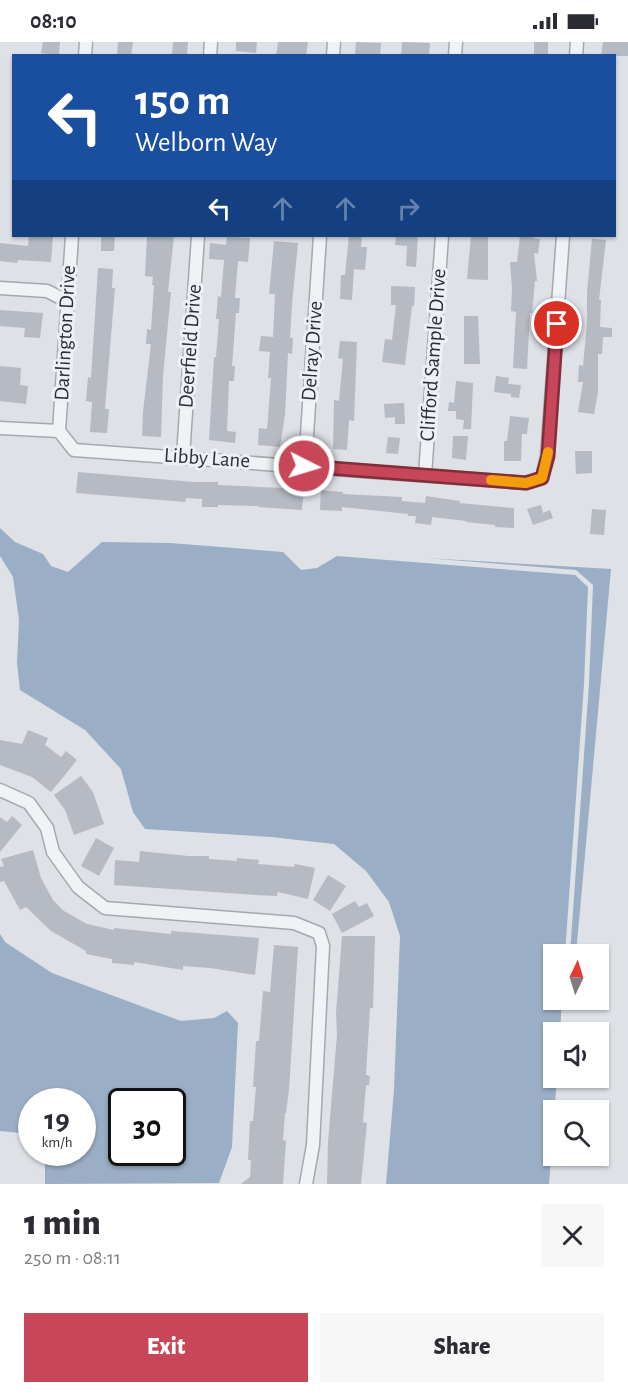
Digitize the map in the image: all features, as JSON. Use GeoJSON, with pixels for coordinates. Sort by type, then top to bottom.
{"type":"FeatureCollection","features":[{"type":"Feature","properties":{"kind":"street","name":"Darlington Drive"},"geometry":{"type":"LineString","coordinates":[[60,431],[72,237]]}},
{"type":"Feature","properties":{"kind":"street","name":"Deerfield Drive"},"geometry":{"type":"LineString","coordinates":[[183,456],[198,237]]}},
{"type":"Feature","properties":{"kind":"street","name":"Delray Drive"},"geometry":{"type":"LineString","coordinates":[[304,466],[320,237]]}},
{"type":"Feature","properties":{"kind":"street","name":"Clifford Sample Drive"},"geometry":{"type":"LineString","coordinates":[[425,476],[442,237]]}},
{"type":"Feature","properties":{"kind":"street","name":"Libby Lane"},"geometry":{"type":"LineString","coordinates":[[60,431],[74,450],[183,456],[526,483],[542,478],[548,456],[563,237]]}},
{"type":"Feature","properties":{"kind":"street"},"geometry":{"type":"LineString","coordinates":[[0,288],[47,291],[67,301]]}},
{"type":"Feature","properties":{"kind":"street"},"geometry":{"type":"LineString","coordinates":[[0,428],[60,431]]}},
{"type":"Feature","properties":{"kind":"street"},"geometry":{"type":"LineString","coordinates":[[0,790],[29,803],[46,828],[53,852],[78,887],[105,908],[294,922],[319,933],[323,946],[314,1134],[306,1184]]}},
{"type":"Feature","properties":{"kind":"water"},"geometry":{"type":"Polygon","coordinates":[[[0,528],[15,542],[43,554],[51,566],[68,572],[102,542],[170,543],[283,552],[301,570],[317,568],[337,556],[575,575],[588,587],[584,684],[566,944],[543,944],[543,1010],[561,1010],[561,1022],[543,1022],[543,1088],[556,1088],[555,1100],[543,1100],[543,1166],[550,1166],[549,1184],[386,1184],[394,1090],[400,936],[389,902],[366,871],[334,844],[271,837],[145,829],[133,812],[121,769],[85,730],[20,690],[17,663],[19,620],[13,577],[0,556],[0,528]]]}},
{"type":"Feature","properties":{"kind":"water"},"geometry":{"type":"Polygon","coordinates":[[[426,558],[611,569],[577,944],[571,944],[589,684],[593,585],[576,570],[426,558]]]}},
{"type":"Feature","properties":{"kind":"water"},"geometry":{"type":"Polygon","coordinates":[[[0,934],[5,942],[52,973],[181,1021],[214,1018],[227,1011],[238,1023],[232,1147],[219,1183],[45,1184],[45,1166],[96,1166],[96,1088],[18,1088],[18,1133],[0,1131],[0,934]]]}},
{"type":"Feature","properties":{"kind":"building"},"geometry":{"type":"Polygon","coordinates":[[[43,42],[60,42],[59,54],[41,53],[43,42]]]}},
{"type":"Feature","properties":{"kind":"building"},"geometry":{"type":"Polygon","coordinates":[[[118,42],[133,42],[131,54],[117,54],[118,42]]]}},
{"type":"Feature","properties":{"kind":"building"},"geometry":{"type":"Polygon","coordinates":[[[173,42],[188,42],[187,54],[172,54],[173,42]]]}},
{"type":"Feature","properties":{"kind":"building"},"geometry":{"type":"Polygon","coordinates":[[[236,42],[257,42],[256,53],[236,51],[236,42]]]}},
{"type":"Feature","properties":{"kind":"building"},"geometry":{"type":"Polygon","coordinates":[[[278,42],[308,42],[306,54],[276,54],[278,42]]]}},
{"type":"Feature","properties":{"kind":"building"},"geometry":{"type":"Polygon","coordinates":[[[356,42],[381,43],[380,54],[355,54],[356,42]]]}},
{"type":"Feature","properties":{"kind":"building"},"geometry":{"type":"Polygon","coordinates":[[[402,42],[430,43],[429,54],[401,54],[402,42]]]}},
{"type":"Feature","properties":{"kind":"building"},"geometry":{"type":"Polygon","coordinates":[[[534,42],[548,42],[548,54],[534,54],[534,42]]]}},
{"type":"Feature","properties":{"kind":"building"},"geometry":{"type":"Polygon","coordinates":[[[603,42],[628,42],[628,56],[601,54],[603,42]]]}},
{"type":"Feature","properties":{"kind":"building"},"geometry":{"type":"Polygon","coordinates":[[[29,237],[53,237],[51,262],[0,261],[0,243],[28,246],[29,237]]]}},
{"type":"Feature","properties":{"kind":"building"},"geometry":{"type":"Polygon","coordinates":[[[101,237],[115,237],[114,251],[101,251],[101,237]]]}},
{"type":"Feature","properties":{"kind":"building"},"geometry":{"type":"Polygon","coordinates":[[[147,237],[174,237],[168,292],[171,292],[163,376],[161,437],[142,436],[151,344],[146,344],[147,329],[151,330],[154,285],[152,285],[153,277],[145,276],[147,237]]]}},
{"type":"Feature","properties":{"kind":"building"},"geometry":{"type":"Polygon","coordinates":[[[227,237],[250,238],[248,262],[238,261],[235,298],[240,298],[239,313],[236,313],[232,366],[235,366],[234,381],[229,381],[227,431],[236,432],[235,443],[209,440],[214,357],[216,357],[219,319],[216,319],[218,296],[221,297],[224,260],[209,259],[210,243],[226,245],[227,237]]]}},
{"type":"Feature","properties":{"kind":"building"},"geometry":{"type":"Polygon","coordinates":[[[349,237],[362,237],[361,247],[367,247],[365,270],[354,269],[352,300],[340,299],[341,275],[345,275],[349,237]]]}},
{"type":"Feature","properties":{"kind":"building"},"geometry":{"type":"Polygon","coordinates":[[[396,237],[418,237],[416,267],[406,266],[407,246],[395,245],[396,237]]]}},
{"type":"Feature","properties":{"kind":"building"},"geometry":{"type":"Polygon","coordinates":[[[471,237],[488,237],[488,280],[467,279],[471,237]]]}},
{"type":"Feature","properties":{"kind":"building"},"geometry":{"type":"Polygon","coordinates":[[[520,237],[540,239],[538,254],[534,253],[537,281],[535,281],[532,313],[530,313],[527,369],[513,368],[516,312],[511,311],[510,262],[517,262],[520,237]]]}},
{"type":"Feature","properties":{"kind":"building"},"geometry":{"type":"Polygon","coordinates":[[[592,239],[606,240],[599,300],[601,300],[600,327],[612,328],[612,337],[603,337],[602,354],[598,354],[598,392],[594,414],[578,412],[583,382],[578,382],[579,365],[583,366],[592,239]]]}},
{"type":"Feature","properties":{"kind":"building"},"geometry":{"type":"Polygon","coordinates":[[[274,241],[298,243],[290,338],[293,338],[292,354],[288,353],[285,415],[280,447],[258,445],[259,428],[267,429],[268,417],[270,352],[259,351],[261,336],[273,337],[275,294],[269,294],[274,241]]]}},
{"type":"Feature","properties":{"kind":"building"},"geometry":{"type":"Polygon","coordinates":[[[98,268],[113,269],[112,288],[115,288],[105,409],[109,409],[107,433],[90,432],[92,402],[86,401],[88,377],[91,378],[98,268]]]}},
{"type":"Feature","properties":{"kind":"building"},"geometry":{"type":"Polygon","coordinates":[[[391,286],[415,287],[405,365],[382,362],[385,339],[392,340],[396,305],[391,305],[391,286]]]}},
{"type":"Feature","properties":{"kind":"building"},"geometry":{"type":"Polygon","coordinates":[[[0,310],[43,313],[40,338],[24,337],[25,328],[0,326],[0,310]]]}},
{"type":"Feature","properties":{"kind":"building"},"geometry":{"type":"Polygon","coordinates":[[[464,316],[478,316],[480,364],[464,364],[464,316]]]}},
{"type":"Feature","properties":{"kind":"building"},"geometry":{"type":"Polygon","coordinates":[[[340,341],[357,342],[354,421],[349,420],[347,450],[333,449],[334,400],[339,401],[343,359],[338,358],[340,341]]]}},
{"type":"Feature","properties":{"kind":"building"},"geometry":{"type":"Polygon","coordinates":[[[0,366],[21,368],[20,385],[28,386],[26,404],[0,401],[0,366]]]}},
{"type":"Feature","properties":{"kind":"building"},"geometry":{"type":"Polygon","coordinates":[[[496,376],[509,378],[508,384],[521,385],[519,398],[511,397],[511,394],[494,392],[496,376]]]}},
{"type":"Feature","properties":{"kind":"building"},"geometry":{"type":"Polygon","coordinates":[[[456,381],[473,383],[471,429],[463,429],[464,420],[456,419],[456,411],[448,411],[449,402],[454,403],[456,381]]]}},
{"type":"Feature","properties":{"kind":"building"},"geometry":{"type":"Polygon","coordinates":[[[404,403],[405,424],[395,424],[395,417],[385,418],[384,404],[404,403]]]}},
{"type":"Feature","properties":{"kind":"building"},"geometry":{"type":"Polygon","coordinates":[[[510,416],[529,418],[527,434],[522,434],[521,461],[504,461],[504,441],[507,441],[510,416]]]}},
{"type":"Feature","properties":{"kind":"building"},"geometry":{"type":"Polygon","coordinates":[[[453,436],[468,436],[466,460],[452,458],[453,436]]]}},
{"type":"Feature","properties":{"kind":"building"},"geometry":{"type":"Polygon","coordinates":[[[388,437],[400,438],[398,454],[386,453],[388,437]]]}},
{"type":"Feature","properties":{"kind":"building"},"geometry":{"type":"Polygon","coordinates":[[[575,451],[592,451],[592,473],[576,474],[575,451]]]}},
{"type":"Feature","properties":{"kind":"building"},"geometry":{"type":"Polygon","coordinates":[[[78,472],[218,482],[218,485],[304,489],[302,510],[259,506],[202,507],[202,499],[186,498],[185,502],[76,493],[78,472]]]}},
{"type":"Feature","properties":{"kind":"building"},"geometry":{"type":"Polygon","coordinates":[[[321,490],[343,492],[343,494],[402,497],[402,501],[425,503],[426,496],[460,501],[459,503],[514,508],[514,528],[432,517],[431,525],[415,523],[416,516],[408,516],[408,514],[342,507],[342,511],[320,510],[321,490]]]}},
{"type":"Feature","properties":{"kind":"building"},"geometry":{"type":"Polygon","coordinates":[[[541,505],[543,513],[550,510],[553,518],[533,525],[527,509],[541,505]]]}},
{"type":"Feature","properties":{"kind":"building"},"geometry":{"type":"Polygon","coordinates":[[[592,509],[606,510],[604,535],[590,534],[592,509]]]}},
{"type":"Feature","properties":{"kind":"building"},"geometry":{"type":"Polygon","coordinates":[[[28,730],[48,738],[45,745],[61,757],[66,751],[77,760],[51,792],[32,777],[0,765],[0,740],[22,744],[28,730]]]}},
{"type":"Feature","properties":{"kind":"building"},"geometry":{"type":"Polygon","coordinates":[[[81,776],[93,792],[104,824],[74,835],[65,810],[54,795],[81,776]]]}},
{"type":"Feature","properties":{"kind":"building"},"geometry":{"type":"Polygon","coordinates":[[[12,816],[22,825],[0,852],[0,817],[7,822],[12,816]]]}},
{"type":"Feature","properties":{"kind":"building"},"geometry":{"type":"Polygon","coordinates":[[[96,838],[114,848],[99,876],[81,866],[96,838]]]}},
{"type":"Feature","properties":{"kind":"building"},"geometry":{"type":"Polygon","coordinates":[[[33,850],[41,878],[53,900],[64,911],[87,924],[114,930],[114,928],[171,934],[171,931],[259,938],[255,975],[210,968],[183,966],[183,970],[134,962],[134,965],[112,963],[112,959],[86,954],[86,951],[51,931],[26,907],[20,910],[4,881],[0,882],[0,867],[4,866],[1,859],[33,850]]]}},
{"type":"Feature","properties":{"kind":"building"},"geometry":{"type":"Polygon","coordinates":[[[140,851],[209,856],[209,859],[259,860],[258,864],[294,867],[295,864],[315,868],[308,899],[278,892],[277,896],[114,885],[115,860],[139,862],[140,851]]]}},
{"type":"Feature","properties":{"kind":"building"},"geometry":{"type":"Polygon","coordinates":[[[328,875],[346,886],[330,911],[313,900],[328,875]]]}},
{"type":"Feature","properties":{"kind":"building"},"geometry":{"type":"Polygon","coordinates":[[[355,901],[359,907],[367,903],[374,916],[342,933],[332,914],[355,901]]]}},
{"type":"Feature","properties":{"kind":"building"},"geometry":{"type":"Polygon","coordinates":[[[342,936],[375,936],[373,1008],[370,1008],[366,1075],[370,1076],[369,1085],[366,1085],[363,1122],[367,1123],[361,1184],[327,1184],[342,936]]]}},
{"type":"Feature","properties":{"kind":"building"},"geometry":{"type":"Polygon","coordinates":[[[274,945],[298,947],[289,1090],[283,1140],[286,1141],[283,1184],[241,1184],[250,1177],[251,1160],[248,1160],[250,1121],[253,1121],[256,1087],[253,1087],[256,1041],[259,1041],[263,991],[270,992],[274,945]]]}},
{"type":"Feature","properties":{"kind":"slow traffic"},"geometry":{"type":"LineString","coordinates":[[491,480],[526,483],[542,478],[548,452]]}},
{"type":"Feature","properties":{"kind":"route"},"geometry":{"type":"LineString","coordinates":[[304,466],[526,483],[542,478],[548,456],[557,324]]}}]}
